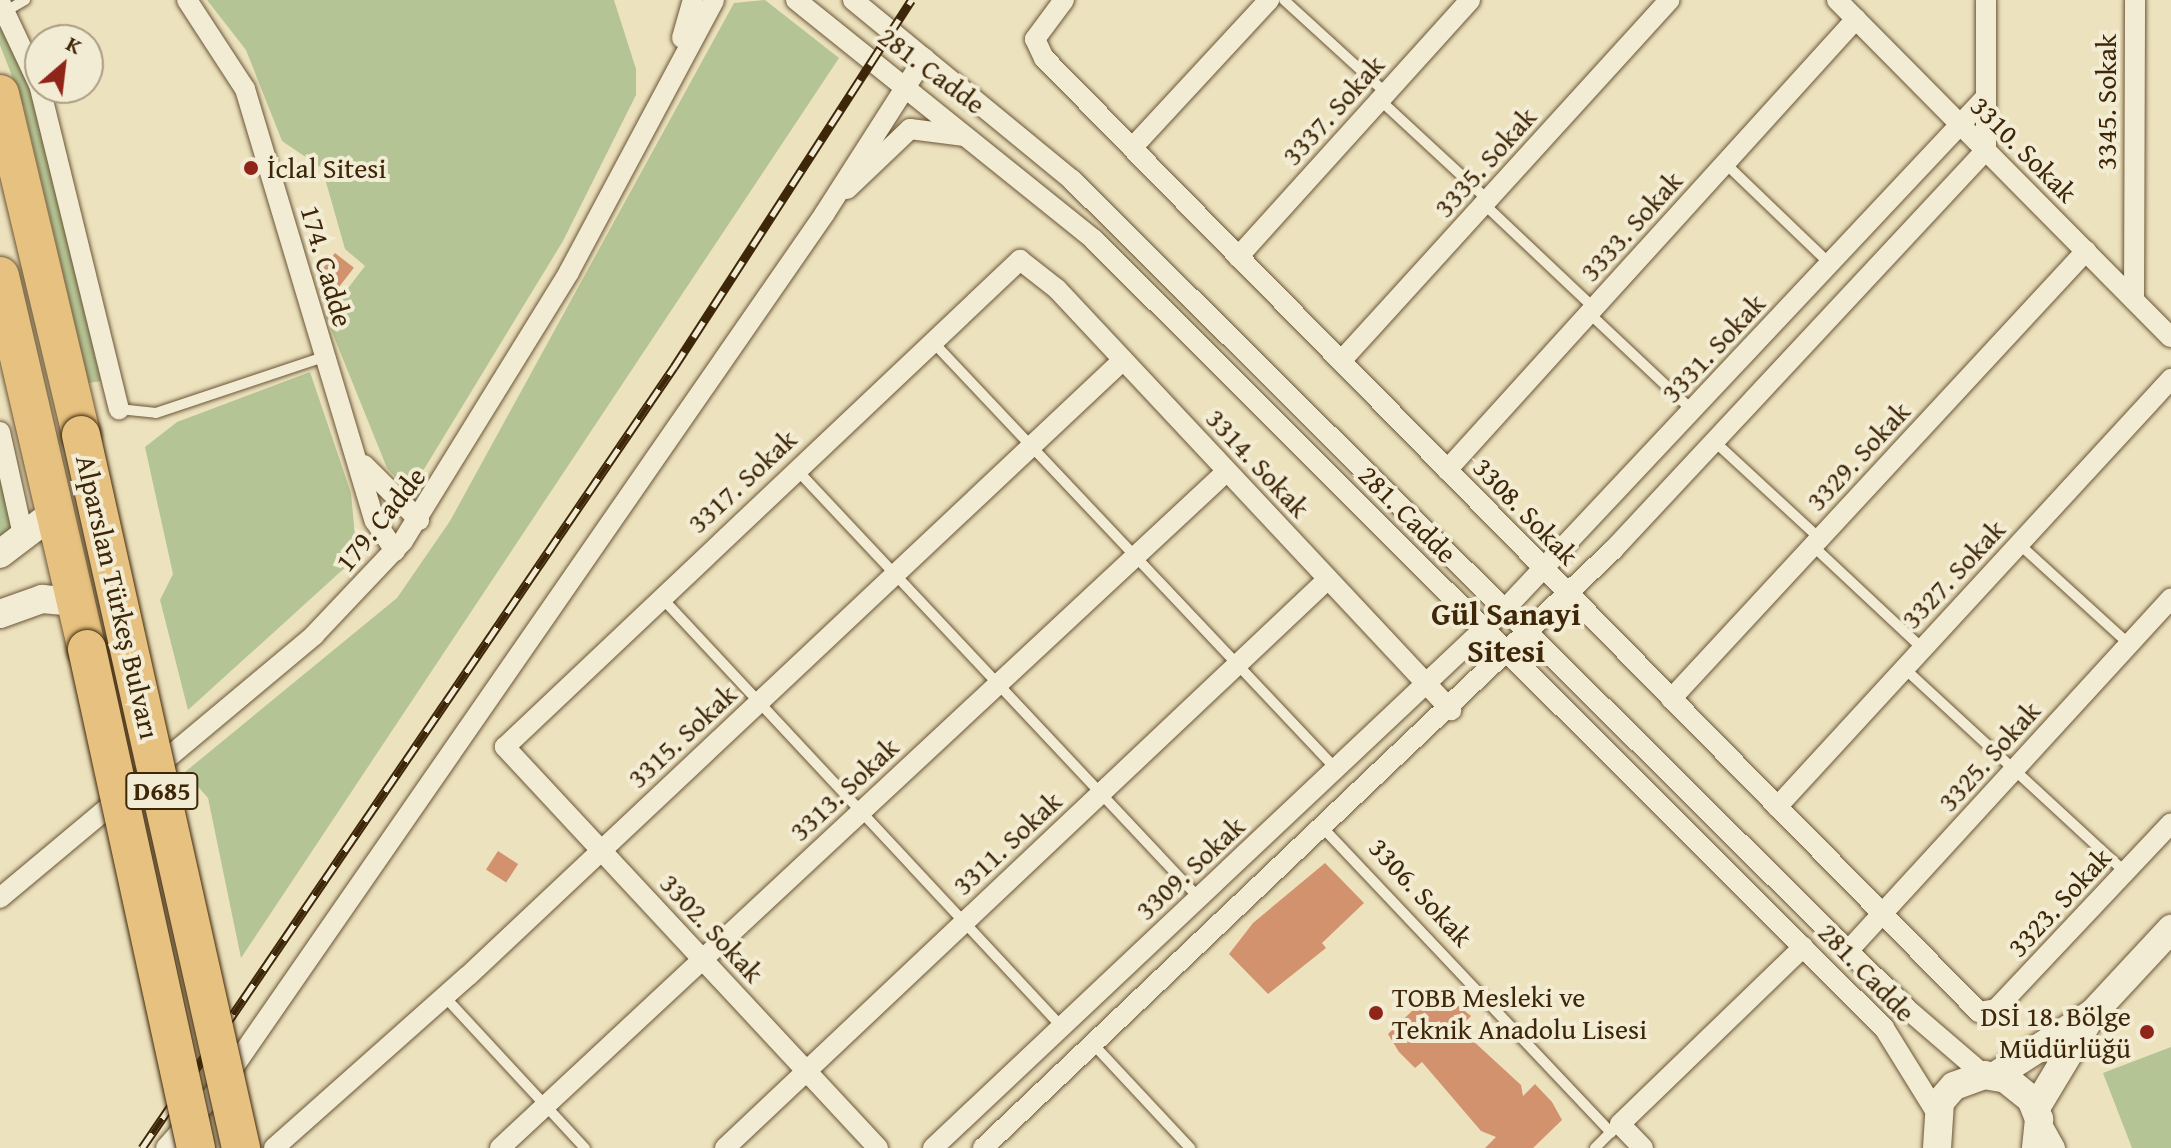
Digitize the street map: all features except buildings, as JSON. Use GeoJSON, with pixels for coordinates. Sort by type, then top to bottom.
{"type":"FeatureCollection","features":[{"type":"Feature","properties":{"kind":"highway","name":"Alparslan Türkeş Bulvarı"},"geometry":{"type":"LineString","coordinates":[[0,94],[81,435],[241,1148]]}},
{"type":"Feature","properties":{"kind":"highway","name":"Alparslan Türkeş Bulvarı"},"geometry":{"type":"LineString","coordinates":[[0,276],[87,649],[196,1148]]}},
{"type":"Feature","properties":{"kind":"street","name":"174. Cadde"},"geometry":{"type":"LineString","coordinates":[[187,0],[245,89],[323,357],[364,465]]}},
{"type":"Feature","properties":{"kind":"street"},"geometry":{"type":"LineString","coordinates":[[672,68],[693,0]]}},
{"type":"Feature","properties":{"kind":"street"},"geometry":{"type":"LineString","coordinates":[[672,68],[714,0]]}},
{"type":"Feature","properties":{"kind":"street","name":"281. Cadde"},"geometry":{"type":"LineString","coordinates":[[796,0],[978,140],[1094,240],[1510,654],[1900,1047],[1933,1135]]}},
{"type":"Feature","properties":{"kind":"street","name":"281. Cadde"},"geometry":{"type":"LineString","coordinates":[[853,0],[1072,180],[1848,951],[1990,1076]]}},
{"type":"Feature","properties":{"kind":"street","name":"3308. Sokak"},"geometry":{"type":"LineString","coordinates":[[1064,0],[1035,39],[1044,58],[1882,915],[1985,1014]]}},
{"type":"Feature","properties":{"kind":"street"},"geometry":{"type":"LineString","coordinates":[[1132,148],[1269,0]]}},
{"type":"Feature","properties":{"kind":"street","name":"3337. Sokak"},"geometry":{"type":"LineString","coordinates":[[1238,257],[1470,0]]}},
{"type":"Feature","properties":{"kind":"street","name":"3335. Sokak"},"geometry":{"type":"LineString","coordinates":[[1341,361],[1670,0]]}},
{"type":"Feature","properties":{"kind":"street","name":"3310. Sokak"},"geometry":{"type":"LineString","coordinates":[[1837,0],[2171,337]]}},
{"type":"Feature","properties":{"kind":"street"},"geometry":{"type":"LineString","coordinates":[[983,1148],[1530,635],[1986,150],[1986,0]]}},
{"type":"Feature","properties":{"kind":"street","name":"3345. Sokak"},"geometry":{"type":"LineString","coordinates":[[2134,300],[2135,0]]}},
{"type":"Feature","properties":{"kind":"street"},"geometry":{"type":"LineString","coordinates":[[3,6],[24,52]]}},
{"type":"Feature","properties":{"kind":"street","name":"3333. Sokak"},"geometry":{"type":"LineString","coordinates":[[1447,470],[1856,19]]}},
{"type":"Feature","properties":{"kind":"street"},"geometry":{"type":"LineString","coordinates":[[166,1148],[219,1088],[825,213],[924,58]]}},
{"type":"Feature","properties":{"kind":"street","name":"179. Cadde"},"geometry":{"type":"LineString","coordinates":[[0,898],[314,635],[395,551],[419,520],[569,272],[672,68]]}},
{"type":"Feature","properties":{"kind":"street","name":"3331. Sokak"},"geometry":{"type":"LineString","coordinates":[[1484,629],[1544,570],[1986,97]]}},
{"type":"Feature","properties":{"kind":"street"},"geometry":{"type":"LineString","coordinates":[[44,104],[119,409]]}},
{"type":"Feature","properties":{"kind":"street"},"geometry":{"type":"LineString","coordinates":[[825,213],[910,129],[978,140]]}},
{"type":"Feature","properties":{"kind":"street","name":"3329. Sokak"},"geometry":{"type":"LineString","coordinates":[[1671,699],[2086,251]]}},
{"type":"Feature","properties":{"kind":"street","name":"3317. Sokak"},"geometry":{"type":"LineString","coordinates":[[505,747],[660,596],[1020,260]]}},
{"type":"Feature","properties":{"kind":"street","name":"3314. Sokak"},"geometry":{"type":"LineString","coordinates":[[1020,260],[1123,360],[1451,710]]}},
{"type":"Feature","properties":{"kind":"street","name":"3315. Sokak"},"geometry":{"type":"LineString","coordinates":[[274,1148],[294,1140],[1123,360]]}},
{"type":"Feature","properties":{"kind":"street","name":"3327. Sokak"},"geometry":{"type":"LineString","coordinates":[[1777,807],[2171,379]]}},
{"type":"Feature","properties":{"kind":"street"},"geometry":{"type":"LineString","coordinates":[[0,432],[12,546]]}},
{"type":"Feature","properties":{"kind":"street"},"geometry":{"type":"LineString","coordinates":[[364,465],[419,520]]}},
{"type":"Feature","properties":{"kind":"street"},"geometry":{"type":"LineString","coordinates":[[364,465],[375,521],[395,551]]}},
{"type":"Feature","properties":{"kind":"street","name":"3313. Sokak"},"geometry":{"type":"LineString","coordinates":[[500,1148],[1227,471]]}},
{"type":"Feature","properties":{"kind":"street"},"geometry":{"type":"LineString","coordinates":[[12,546],[55,512]]}},
{"type":"Feature","properties":{"kind":"street","name":"3311. Sokak"},"geometry":{"type":"LineString","coordinates":[[725,1148],[1328,579]]}},
{"type":"Feature","properties":{"kind":"street","name":"3325. Sokak"},"geometry":{"type":"LineString","coordinates":[[1848,951],[2171,598]]}},
{"type":"Feature","properties":{"kind":"street"},"geometry":{"type":"LineString","coordinates":[[0,614],[42,599],[76,602]]}},
{"type":"Feature","properties":{"kind":"street","name":"3309. Sokak"},"geometry":{"type":"LineString","coordinates":[[933,1148],[1484,629]]}},
{"type":"Feature","properties":{"kind":"street","name":"3302. Sokak"},"geometry":{"type":"LineString","coordinates":[[505,747],[878,1148]]}},
{"type":"Feature","properties":{"kind":"street","name":"3323. Sokak"},"geometry":{"type":"LineString","coordinates":[[1985,1014],[2171,823]]}},
{"type":"Feature","properties":{"kind":"street"},"geometry":{"type":"LineString","coordinates":[[2036,1148],[2038,1114],[2093,1013],[2171,929]]}},
{"type":"Feature","properties":{"kind":"street"},"geometry":{"type":"LineString","coordinates":[[1615,1128],[1803,947]]}},
{"type":"Feature","properties":{"kind":"street"},"geometry":{"type":"LineString","coordinates":[[1933,1135],[1954,1086],[1990,1076],[2093,1013]]}},
{"type":"Feature","properties":{"kind":"street"},"geometry":{"type":"LineString","coordinates":[[1990,1076],[2024,1091],[2055,1148]]}},
{"type":"Feature","properties":{"kind":"street","name":"3306. Sokak"},"geometry":{"type":"LineString","coordinates":[[1615,1128],[1643,1148]]}},
{"type":"Feature","properties":{"kind":"lane"},"geometry":{"type":"LineString","coordinates":[[3,6],[25,0]]}},
{"type":"Feature","properties":{"kind":"lane"},"geometry":{"type":"LineString","coordinates":[[1284,0],[1383,96],[1591,311],[1693,411]]}},
{"type":"Feature","properties":{"kind":"lane"},"geometry":{"type":"LineString","coordinates":[[1725,163],[1830,264]]}},
{"type":"Feature","properties":{"kind":"lane"},"geometry":{"type":"LineString","coordinates":[[932,341],[1336,769]]}},
{"type":"Feature","properties":{"kind":"lane"},"geometry":{"type":"LineString","coordinates":[[119,409],[156,413],[323,357]]}},
{"type":"Feature","properties":{"kind":"lane"},"geometry":{"type":"LineString","coordinates":[[1714,441],[1923,649]]}},
{"type":"Feature","properties":{"kind":"lane"},"geometry":{"type":"LineString","coordinates":[[796,468],[1199,898]]}},
{"type":"Feature","properties":{"kind":"lane"},"geometry":{"type":"LineString","coordinates":[[2019,544],[2129,644]]}},
{"type":"Feature","properties":{"kind":"lane"},"geometry":{"type":"LineString","coordinates":[[660,596],[1062,1027]]}},
{"type":"Feature","properties":{"kind":"lane"},"geometry":{"type":"LineString","coordinates":[[1904,668],[2125,872]]}},
{"type":"Feature","properties":{"kind":"lane","name":"3306. Sokak"},"geometry":{"type":"LineString","coordinates":[[1324,829],[1615,1128]]}},
{"type":"Feature","properties":{"kind":"lane"},"geometry":{"type":"LineString","coordinates":[[445,997],[585,1148]]}},
{"type":"Feature","properties":{"kind":"lane"},"geometry":{"type":"LineString","coordinates":[[1094,1045],[1190,1148]]}},
{"type":"Feature","properties":{"kind":"lane"},"geometry":{"type":"LineString","coordinates":[[1595,1148],[1615,1128]]}},
{"type":"Feature","properties":{"kind":"green space"},"geometry":{"type":"Polygon","coordinates":[[[207,0],[614,0],[636,69],[636,95],[563,241],[415,484],[401,483],[387,468],[326,317],[365,266],[345,249],[322,168],[282,141],[246,50],[207,0]]]}},
{"type":"Feature","properties":{"kind":"green space"},"geometry":{"type":"Polygon","coordinates":[[[765,0],[839,58],[241,958],[208,798],[185,772],[397,598],[450,521],[734,3],[765,0]]]}},
{"type":"Feature","properties":{"kind":"green space"},"geometry":{"type":"Polygon","coordinates":[[[0,18],[24,76],[24,104],[35,104],[101,381],[89,383],[24,107],[0,45],[0,18]]]}},
{"type":"Feature","properties":{"kind":"green space"},"geometry":{"type":"Polygon","coordinates":[[[310,372],[351,493],[355,535],[349,564],[188,710],[160,600],[173,574],[145,447],[177,422],[310,372]]]}},
{"type":"Feature","properties":{"kind":"green space"},"geometry":{"type":"Polygon","coordinates":[[[0,474],[14,534],[0,542],[0,474]]]}},
{"type":"Feature","properties":{"kind":"green space"},"geometry":{"type":"Polygon","coordinates":[[[2171,1047],[2171,1148],[2132,1148],[2103,1073],[2171,1047]]]}},
{"type":"Feature","properties":{"kind":"railway"},"geometry":{"type":"LineString","coordinates":[[142,1148],[674,367],[911,0]]}},
{"type":"Feature","properties":{"kind":"place","name":"İclal Sitesi"},"geometry":{"type":"Point","coordinates":[251,168]}},
{"type":"Feature","properties":{"kind":"place","name":"TOBB Mesleki ve Teknik Anadolu Lisesi"},"geometry":{"type":"Point","coordinates":[1376,1013]}},
{"type":"Feature","properties":{"kind":"place","name":"DSİ 18. Bölge Müdürlüğü"},"geometry":{"type":"Point","coordinates":[2147,1032]}},
{"type":"Feature","properties":{"kind":"district","name":"Gül Sanayi Sitesi"},"geometry":{"type":"Point","coordinates":[1506,634]}}]}
